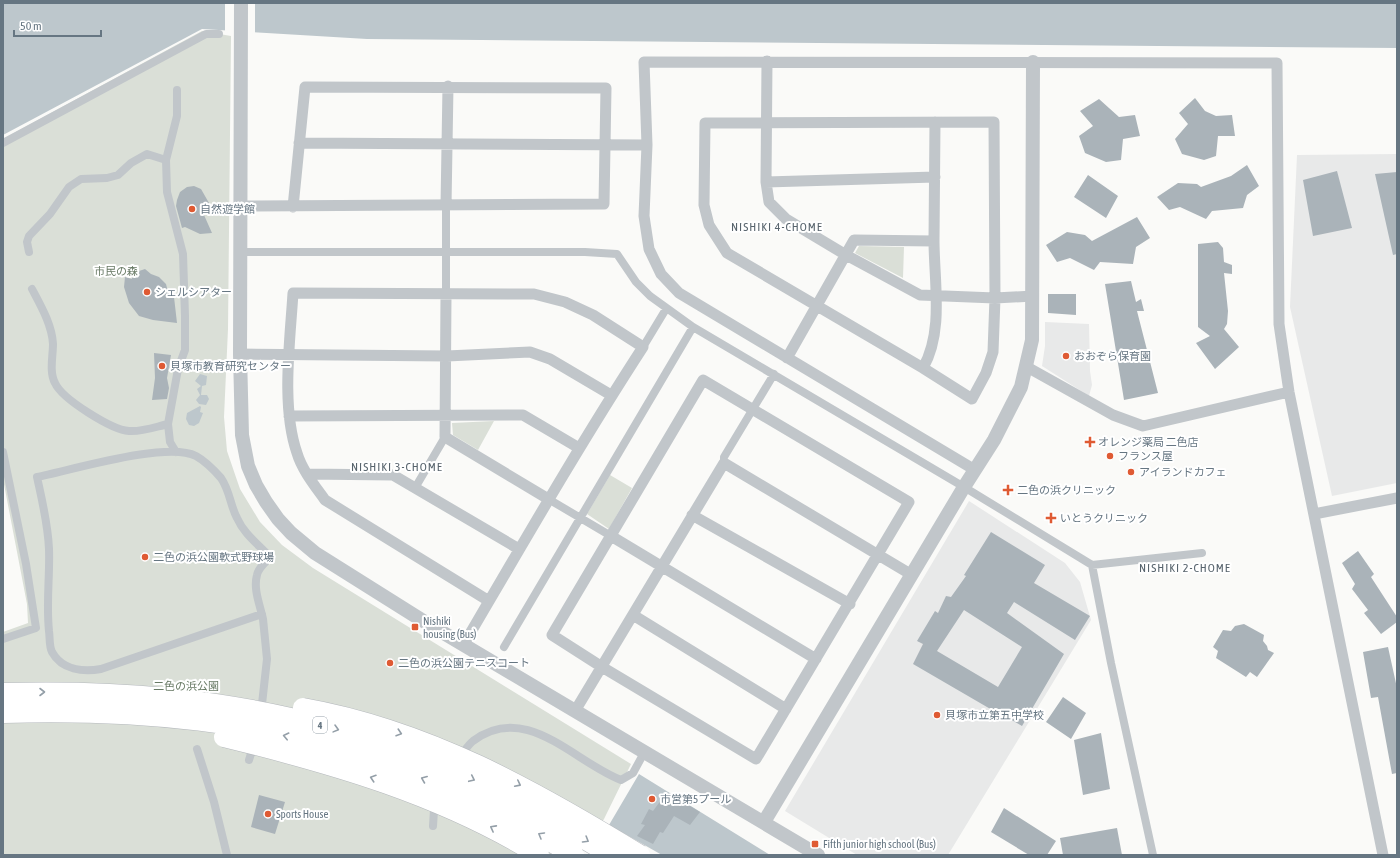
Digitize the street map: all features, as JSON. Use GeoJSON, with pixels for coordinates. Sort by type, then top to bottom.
{"type":"FeatureCollection","features":[{"type":"Feature","properties":{"kind":"highway","name":"4"},"geometry":{"type":"LineString","coordinates":[[3,693],[42,692],[162,696],[275,713],[397,748],[496,790],[541,813],[611,855]]}},
{"type":"Feature","properties":{"kind":"highway"},"geometry":{"type":"LineString","coordinates":[[102,694],[144,692],[223,696],[319,710],[362,721],[444,749],[482,766],[552,802],[640,855]]}},
{"type":"Feature","properties":{"kind":"highway","name":"4"},"geometry":{"type":"LineString","coordinates":[[3,713],[56,711],[176,717],[231,725],[339,749],[389,765],[438,785],[488,808],[574,855]]}},
{"type":"Feature","properties":{"kind":"highway"},"geometry":{"type":"LineString","coordinates":[[3,717],[116,720],[174,726],[269,748],[367,776],[434,800],[471,817],[539,855]]}},
{"type":"Feature","properties":{"kind":"street"},"geometry":{"type":"LineString","coordinates":[[241,3],[240,354],[242,435],[244,451],[256,486],[278,520],[302,544],[315,553],[575,711],[645,751],[818,855]]}},
{"type":"Feature","properties":{"kind":"street"},"geometry":{"type":"LineString","coordinates":[[3,143],[206,34],[219,34]]}},
{"type":"Feature","properties":{"kind":"street"},"geometry":{"type":"LineString","coordinates":[[767,61],[766,182],[769,202],[786,219],[846,255],[920,295],[935,297],[995,298],[1033,296]]}},
{"type":"Feature","properties":{"kind":"street"},"geometry":{"type":"LineString","coordinates":[[975,470],[679,292],[661,274],[649,249],[644,216],[647,145],[644,62],[1277,62],[1279,324],[1289,392],[1384,855]]}},
{"type":"Feature","properties":{"kind":"street"},"geometry":{"type":"LineString","coordinates":[[764,822],[964,487],[994,440],[1021,387],[1027,367],[1032,340],[1033,62]]}},
{"type":"Feature","properties":{"kind":"street"},"geometry":{"type":"LineString","coordinates":[[240,206],[293,207],[604,204],[606,88],[448,86],[304,87],[293,207]]}},
{"type":"Feature","properties":{"kind":"street"},"geometry":{"type":"LineString","coordinates":[[415,488],[445,437],[447,356],[446,206],[449,144],[448,86]]}},
{"type":"Feature","properties":{"kind":"street"},"geometry":{"type":"LineString","coordinates":[[176,452],[170,442],[168,424],[178,369],[185,350],[182,254],[167,192],[166,160],[176,116],[177,90]]}},
{"type":"Feature","properties":{"kind":"street"},"geometry":{"type":"LineString","coordinates":[[767,121],[935,122],[994,122],[995,298],[993,352],[986,373],[972,399],[816,305],[726,253],[709,225],[704,205],[706,123],[767,121]]}},
{"type":"Feature","properties":{"kind":"street"},"geometry":{"type":"LineString","coordinates":[[922,368],[931,353],[936,327],[934,241],[935,122]]}},
{"type":"Feature","properties":{"kind":"street"},"geometry":{"type":"LineString","coordinates":[[299,143],[647,145]]}},
{"type":"Feature","properties":{"kind":"street"},"geometry":{"type":"LineString","coordinates":[[30,252],[27,242],[29,236],[50,214],[69,187],[81,179],[107,178],[118,175],[131,163],[147,154],[166,160]]}},
{"type":"Feature","properties":{"kind":"street"},"geometry":{"type":"LineString","coordinates":[[766,182],[935,177]]}},
{"type":"Feature","properties":{"kind":"street"},"geometry":{"type":"LineString","coordinates":[[787,358],[854,240],[934,241]]}},
{"type":"Feature","properties":{"kind":"street"},"geometry":{"type":"LineString","coordinates":[[240,252],[586,252],[617,254],[636,282],[666,309],[693,327],[964,487],[1092,565],[1202,553]]}},
{"type":"Feature","properties":{"kind":"street"},"geometry":{"type":"LineString","coordinates":[[32,289],[47,320],[53,342],[54,383],[61,392],[88,412],[127,431],[143,430],[168,424]]}},
{"type":"Feature","properties":{"kind":"street"},"geometry":{"type":"LineString","coordinates":[[489,601],[325,500],[307,474],[297,455],[290,432],[289,355],[293,293],[446,295],[534,294],[565,302],[593,316],[643,347]]}},
{"type":"Feature","properties":{"kind":"street"},"geometry":{"type":"LineString","coordinates":[[464,644],[550,500],[579,448],[666,309]]}},
{"type":"Feature","properties":{"kind":"street"},"geometry":{"type":"LineString","coordinates":[[504,647],[693,327]]}},
{"type":"Feature","properties":{"kind":"street"},"geometry":{"type":"LineString","coordinates":[[240,354],[447,356],[530,352],[550,359],[611,395]]}},
{"type":"Feature","properties":{"kind":"street"},"geometry":{"type":"LineString","coordinates":[[1027,367],[1113,415],[1143,426],[1289,392]]}},
{"type":"Feature","properties":{"kind":"street"},"geometry":{"type":"LineString","coordinates":[[575,711],[724,463],[724,457],[774,374]]}},
{"type":"Feature","properties":{"kind":"street"},"geometry":{"type":"LineString","coordinates":[[703,380],[752,410],[910,502],[756,759],[602,667],[552,635],[703,380]]}},
{"type":"Feature","properties":{"kind":"street"},"geometry":{"type":"LineString","coordinates":[[289,416],[523,415],[579,448]]}},
{"type":"Feature","properties":{"kind":"street"},"geometry":{"type":"LineString","coordinates":[[445,437],[816,658]]}},
{"type":"Feature","properties":{"kind":"street"},"geometry":{"type":"LineString","coordinates":[[3,452],[26,564],[36,628],[3,639]]}},
{"type":"Feature","properties":{"kind":"street"},"geometry":{"type":"LineString","coordinates":[[249,760],[259,726],[267,660],[262,614],[256,589],[257,574],[270,556],[244,530],[236,517],[229,492],[221,479],[211,467],[195,456],[176,452],[141,455],[37,476],[46,519],[48,542],[47,610],[53,652],[68,666],[84,670],[101,669],[262,614]]}},
{"type":"Feature","properties":{"kind":"street"},"geometry":{"type":"LineString","coordinates":[[724,463],[912,575]]}},
{"type":"Feature","properties":{"kind":"street"},"geometry":{"type":"LineString","coordinates":[[307,474],[393,475],[520,549]]}},
{"type":"Feature","properties":{"kind":"street"},"geometry":{"type":"LineString","coordinates":[[1314,514],[1397,498]]}},
{"type":"Feature","properties":{"kind":"street"},"geometry":{"type":"LineString","coordinates":[[692,515],[850,604]]}},
{"type":"Feature","properties":{"kind":"street"},"geometry":{"type":"LineString","coordinates":[[1092,565],[1111,663],[1153,855]]}},
{"type":"Feature","properties":{"kind":"street"},"geometry":{"type":"LineString","coordinates":[[634,615],[786,709]]}},
{"type":"Feature","properties":{"kind":"street"},"geometry":{"type":"LineString","coordinates":[[433,826],[434,810],[458,759],[472,741],[495,728],[521,728],[547,738],[621,780],[632,773],[645,751]]}},
{"type":"Feature","properties":{"kind":"street"},"geometry":{"type":"LineString","coordinates":[[197,749],[214,802],[228,855]]}},
{"type":"Feature","properties":{"kind":"shaded area"},"geometry":{"type":"Polygon","coordinates":[[[3,3],[1397,3],[1397,48],[367,39],[202,29],[3,135],[3,3]]]}},
{"type":"Feature","properties":{"kind":"shaded area"},"geometry":{"type":"Polygon","coordinates":[[[1397,154],[1397,483],[1332,496],[1290,307],[1297,155],[1397,154]]]}},
{"type":"Feature","properties":{"kind":"shaded area","name":"おおぞら保育園"},"geometry":{"type":"Polygon","coordinates":[[[1045,322],[1089,324],[1090,371],[1092,385],[1089,396],[1042,366],[1045,346],[1045,322]]]}},
{"type":"Feature","properties":{"kind":"shaded area"},"geometry":{"type":"Polygon","coordinates":[[[200,374],[207,376],[206,385],[202,386],[201,395],[207,395],[209,399],[206,405],[199,404],[196,400],[200,395],[197,389],[201,386],[195,381],[200,374]]]}},
{"type":"Feature","properties":{"kind":"shaded area"},"geometry":{"type":"Polygon","coordinates":[[[200,406],[200,412],[203,413],[199,423],[194,426],[189,425],[186,419],[187,413],[200,406]]]}},
{"type":"Feature","properties":{"kind":"shaded area","name":"貝塚市立第五中学校"},"geometry":{"type":"Polygon","coordinates":[[[969,501],[1065,563],[1080,582],[1091,620],[948,855],[857,855],[785,811],[969,501]]]}},
{"type":"Feature","properties":{"kind":"shaded area","name":"市営第5プール"},"geometry":{"type":"Polygon","coordinates":[[[639,774],[770,855],[662,855],[609,825],[639,774]]]}},
{"type":"Feature","properties":{"kind":"green space","name":"二色の浜公園"},"geometry":{"type":"Polygon","coordinates":[[[202,31],[231,36],[228,329],[224,417],[227,451],[240,489],[260,522],[282,545],[313,568],[631,764],[604,819],[580,855],[3,855],[3,632],[28,623],[27,604],[3,479],[3,139],[202,31]]]}},
{"type":"Feature","properties":{"kind":"green space"},"geometry":{"type":"Polygon","coordinates":[[[859,246],[904,247],[903,278],[855,253],[859,246]]]}},
{"type":"Feature","properties":{"kind":"green space"},"geometry":{"type":"Polygon","coordinates":[[[494,421],[478,450],[453,435],[452,423],[494,421]]]}},
{"type":"Feature","properties":{"kind":"green space"},"geometry":{"type":"Polygon","coordinates":[[[610,475],[632,488],[609,529],[587,514],[610,475]]]}},
{"type":"Feature","properties":{"kind":"pier"},"geometry":{"type":"Polygon","coordinates":[[[225,3],[255,3],[255,34],[225,32],[225,3]]]}},
{"type":"Feature","properties":{"kind":"building"},"geometry":{"type":"Polygon","coordinates":[[[1195,98],[1205,111],[1216,116],[1232,115],[1235,136],[1218,136],[1216,156],[1204,160],[1182,154],[1175,139],[1188,124],[1179,113],[1195,98]]]}},
{"type":"Feature","properties":{"kind":"building"},"geometry":{"type":"Polygon","coordinates":[[[1099,99],[1119,117],[1135,115],[1140,136],[1123,139],[1121,160],[1106,162],[1085,153],[1079,136],[1093,126],[1080,111],[1099,99]]]}},
{"type":"Feature","properties":{"kind":"building"},"geometry":{"type":"Polygon","coordinates":[[[1247,165],[1259,186],[1247,195],[1243,208],[1212,211],[1206,219],[1180,207],[1169,210],[1157,197],[1178,183],[1197,184],[1201,187],[1231,176],[1247,165]]]}},
{"type":"Feature","properties":{"kind":"building"},"geometry":{"type":"Polygon","coordinates":[[[1337,171],[1352,228],[1313,236],[1303,180],[1337,171]]]}},
{"type":"Feature","properties":{"kind":"building"},"geometry":{"type":"Polygon","coordinates":[[[1397,172],[1397,254],[1393,255],[1375,174],[1397,172]]]}},
{"type":"Feature","properties":{"kind":"building"},"geometry":{"type":"Polygon","coordinates":[[[1088,175],[1118,196],[1106,218],[1074,197],[1088,175]]]}},
{"type":"Feature","properties":{"kind":"building","name":"自然遊学館"},"geometry":{"type":"Polygon","coordinates":[[[194,186],[201,189],[209,203],[204,215],[212,233],[200,234],[185,227],[182,228],[176,206],[177,200],[180,192],[187,187],[194,186]]]}},
{"type":"Feature","properties":{"kind":"building"},"geometry":{"type":"Polygon","coordinates":[[[1137,217],[1150,238],[1136,247],[1133,264],[1100,262],[1094,270],[1070,258],[1057,262],[1046,245],[1067,232],[1085,235],[1092,241],[1137,217]]]}},
{"type":"Feature","properties":{"kind":"building"},"geometry":{"type":"Polygon","coordinates":[[[1218,242],[1223,248],[1224,262],[1232,265],[1232,274],[1224,273],[1228,311],[1227,324],[1224,329],[1239,347],[1215,369],[1196,343],[1210,336],[1198,327],[1198,244],[1218,242]]]}},
{"type":"Feature","properties":{"kind":"building","name":"シェルシアター"},"geometry":{"type":"Polygon","coordinates":[[[145,269],[151,274],[159,277],[166,284],[167,288],[174,297],[177,323],[153,320],[139,316],[129,303],[124,287],[125,277],[132,279],[131,271],[136,272],[145,269]]]}},
{"type":"Feature","properties":{"kind":"building"},"geometry":{"type":"Polygon","coordinates":[[[1131,281],[1136,302],[1141,299],[1144,311],[1137,311],[1158,393],[1124,400],[1105,284],[1131,281]]]}},
{"type":"Feature","properties":{"kind":"building"},"geometry":{"type":"Polygon","coordinates":[[[1048,294],[1076,294],[1076,315],[1048,313],[1048,294]]]}},
{"type":"Feature","properties":{"kind":"building","name":"貝塚市教育研究センター"},"geometry":{"type":"Polygon","coordinates":[[[154,353],[171,355],[167,378],[169,388],[167,399],[152,400],[155,378],[154,353]]]}},
{"type":"Feature","properties":{"kind":"building"},"geometry":{"type":"Polygon","coordinates":[[[991,532],[1045,565],[1034,583],[1090,616],[1075,640],[1014,602],[1007,613],[1064,654],[1022,726],[913,664],[923,644],[917,641],[935,611],[938,613],[946,596],[951,597],[966,576],[964,575],[991,532]],[[964,610],[937,651],[998,687],[1022,647],[964,610]]]}},
{"type":"Feature","properties":{"kind":"building"},"geometry":{"type":"Polygon","coordinates":[[[1358,551],[1374,574],[1371,577],[1397,617],[1397,622],[1381,634],[1364,613],[1368,610],[1352,589],[1355,584],[1342,563],[1358,551]]]}},
{"type":"Feature","properties":{"kind":"building"},"geometry":{"type":"Polygon","coordinates":[[[1244,624],[1264,635],[1263,641],[1268,650],[1274,653],[1257,677],[1250,672],[1246,677],[1216,658],[1218,651],[1213,647],[1223,630],[1231,631],[1235,626],[1244,624]]]}},
{"type":"Feature","properties":{"kind":"building"},"geometry":{"type":"Polygon","coordinates":[[[1388,647],[1397,688],[1397,773],[1392,774],[1378,697],[1371,698],[1363,652],[1388,647]]]}},
{"type":"Feature","properties":{"kind":"building"},"geometry":{"type":"Polygon","coordinates":[[[1063,697],[1086,713],[1071,739],[1046,722],[1063,697]]]}},
{"type":"Feature","properties":{"kind":"building"},"geometry":{"type":"Polygon","coordinates":[[[1101,733],[1110,789],[1083,795],[1074,740],[1101,733]]]}},
{"type":"Feature","properties":{"kind":"building"},"geometry":{"type":"Polygon","coordinates":[[[667,792],[700,812],[690,825],[674,816],[663,833],[660,832],[653,844],[637,836],[645,825],[641,824],[649,809],[653,811],[667,792]]]}},
{"type":"Feature","properties":{"kind":"building","name":"Sports House"},"geometry":{"type":"Polygon","coordinates":[[[259,795],[285,802],[275,834],[251,827],[259,795]]]}},
{"type":"Feature","properties":{"kind":"building"},"geometry":{"type":"Polygon","coordinates":[[[1004,808],[1056,841],[1047,855],[1029,855],[991,832],[1004,808]]]}},
{"type":"Feature","properties":{"kind":"building"},"geometry":{"type":"Polygon","coordinates":[[[1117,828],[1122,855],[1063,855],[1060,838],[1117,828]]]}},
{"type":"Feature","properties":{"kind":"place","name":"自然遊学館"},"geometry":{"type":"Point","coordinates":[192,209]}},
{"type":"Feature","properties":{"kind":"place","name":"シェルシアター"},"geometry":{"type":"Point","coordinates":[147,292]}},
{"type":"Feature","properties":{"kind":"place","name":"おおぞら保育園"},"geometry":{"type":"Point","coordinates":[1066,356]}},
{"type":"Feature","properties":{"kind":"place","name":"貝塚市教育研究センター"},"geometry":{"type":"Point","coordinates":[162,366]}},
{"type":"Feature","properties":{"kind":"place","name":"オレンジ薬局 二色店"},"geometry":{"type":"Point","coordinates":[1090,442]}},
{"type":"Feature","properties":{"kind":"place","name":"フランス屋"},"geometry":{"type":"Point","coordinates":[1110,456]}},
{"type":"Feature","properties":{"kind":"place","name":"アイランドカフェ"},"geometry":{"type":"Point","coordinates":[1131,472]}},
{"type":"Feature","properties":{"kind":"place","name":"二色の浜クリニック"},"geometry":{"type":"Point","coordinates":[1008,490]}},
{"type":"Feature","properties":{"kind":"place","name":"いとうクリニック"},"geometry":{"type":"Point","coordinates":[1051,518]}},
{"type":"Feature","properties":{"kind":"place","name":"二色の浜公園軟式野球場"},"geometry":{"type":"Point","coordinates":[145,557]}},
{"type":"Feature","properties":{"kind":"place","name":"Nishiki housing (Bus)"},"geometry":{"type":"Point","coordinates":[415,627]}},
{"type":"Feature","properties":{"kind":"place","name":"二色の浜公園テニスコート"},"geometry":{"type":"Point","coordinates":[390,663]}},
{"type":"Feature","properties":{"kind":"place","name":"貝塚市立第五中学校"},"geometry":{"type":"Point","coordinates":[937,715]}},
{"type":"Feature","properties":{"kind":"place","name":"市営第5プール"},"geometry":{"type":"Point","coordinates":[652,799]}},
{"type":"Feature","properties":{"kind":"place","name":"Sports House"},"geometry":{"type":"Point","coordinates":[268,814]}},
{"type":"Feature","properties":{"kind":"place","name":"Fifth junior high school (Bus)"},"geometry":{"type":"Point","coordinates":[815,844]}},
{"type":"Feature","properties":{"kind":"district","name":"NISHIKI 4-CHOME"},"geometry":{"type":"Point","coordinates":[777,227]}},
{"type":"Feature","properties":{"kind":"district","name":"NISHIKI 3-CHOME"},"geometry":{"type":"Point","coordinates":[397,467]}},
{"type":"Feature","properties":{"kind":"district","name":"NISHIKI 2-CHOME"},"geometry":{"type":"Point","coordinates":[1185,568]}},
{"type":"Feature","properties":{"kind":"park label","name":"市民の森"},"geometry":{"type":"Point","coordinates":[116,271]}}]}
